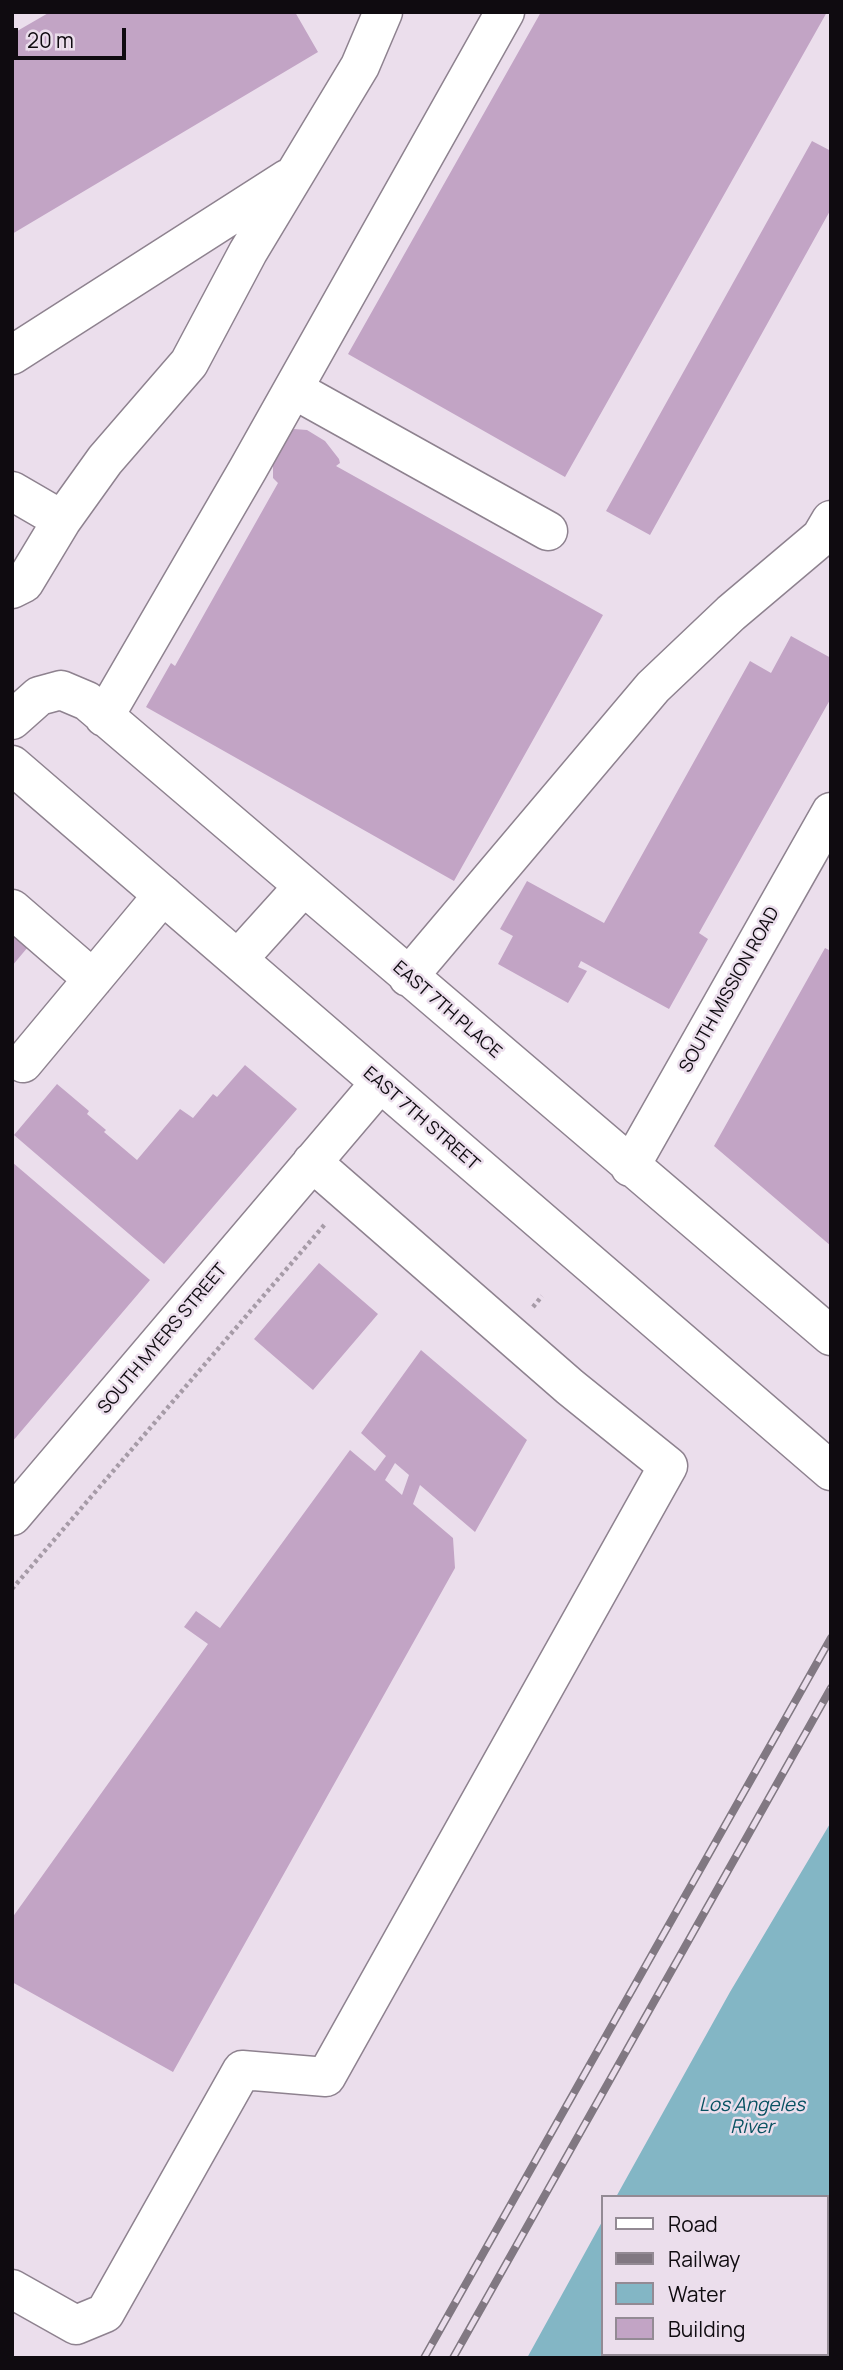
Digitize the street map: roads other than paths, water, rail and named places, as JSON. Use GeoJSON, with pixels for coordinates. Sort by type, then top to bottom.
{"type":"FeatureCollection","features":[{"type":"Feature","properties":{"kind":"street"},"geometry":{"type":"LineString","coordinates":[[12,589],[24,583],[62,520],[106,460],[189,363],[248,252],[360,66],[383,12]]}},
{"type":"Feature","properties":{"kind":"street"},"geometry":{"type":"LineString","coordinates":[[104,717],[293,389],[505,12]]}},
{"type":"Feature","properties":{"kind":"street"},"geometry":{"type":"LineString","coordinates":[[12,355],[295,174]]}},
{"type":"Feature","properties":{"kind":"street"},"geometry":{"type":"LineString","coordinates":[[293,389],[548,531]]}},
{"type":"Feature","properties":{"kind":"street"},"geometry":{"type":"LineString","coordinates":[[12,491],[62,520]]}},
{"type":"Feature","properties":{"kind":"street"},"geometry":{"type":"LineString","coordinates":[[408,977],[653,687],[731,613],[821,537],[831,520]]}},
{"type":"Feature","properties":{"kind":"street","name":"EAST 7TH PLACE"},"geometry":{"type":"LineString","coordinates":[[12,720],[39,696],[61,690],[87,701],[831,1336]]}},
{"type":"Feature","properties":{"kind":"street","name":"EAST 7TH STREET"},"geometry":{"type":"LineString","coordinates":[[12,765],[831,1471]]}},
{"type":"Feature","properties":{"kind":"street","name":"SOUTH MISSION ROAD"},"geometry":{"type":"LineString","coordinates":[[630,1167],[831,812]]}},
{"type":"Feature","properties":{"kind":"street"},"geometry":{"type":"LineString","coordinates":[[238,959],[303,887]]}},
{"type":"Feature","properties":{"kind":"street"},"geometry":{"type":"LineString","coordinates":[[23,1063],[163,895]]}},
{"type":"Feature","properties":{"kind":"street"},"geometry":{"type":"LineString","coordinates":[[12,909],[93,979]]}},
{"type":"Feature","properties":{"kind":"street","name":"SOUTH MYERS STREET"},"geometry":{"type":"LineString","coordinates":[[12,1516],[379,1084]]}},
{"type":"Feature","properties":{"kind":"street"},"geometry":{"type":"LineString","coordinates":[[12,2289],[76,2325],[105,2313],[242,2070],[326,2077],[668,1466],[570,1387],[312,1161]]}},
{"type":"Feature","properties":{"kind":"water","name":"Los Angeles River"},"geometry":{"type":"Polygon","coordinates":[[[831,1822],[831,2358],[527,2358],[602,2222],[602,2356],[829,2356],[829,2195],[617,2195],[730,1992],[831,1822]]]}},
{"type":"Feature","properties":{"kind":"railway"},"geometry":{"type":"LineString","coordinates":[[424,2358],[831,1638]]}},
{"type":"Feature","properties":{"kind":"railway"},"geometry":{"type":"LineString","coordinates":[[453,2358],[831,1688]]}}]}
